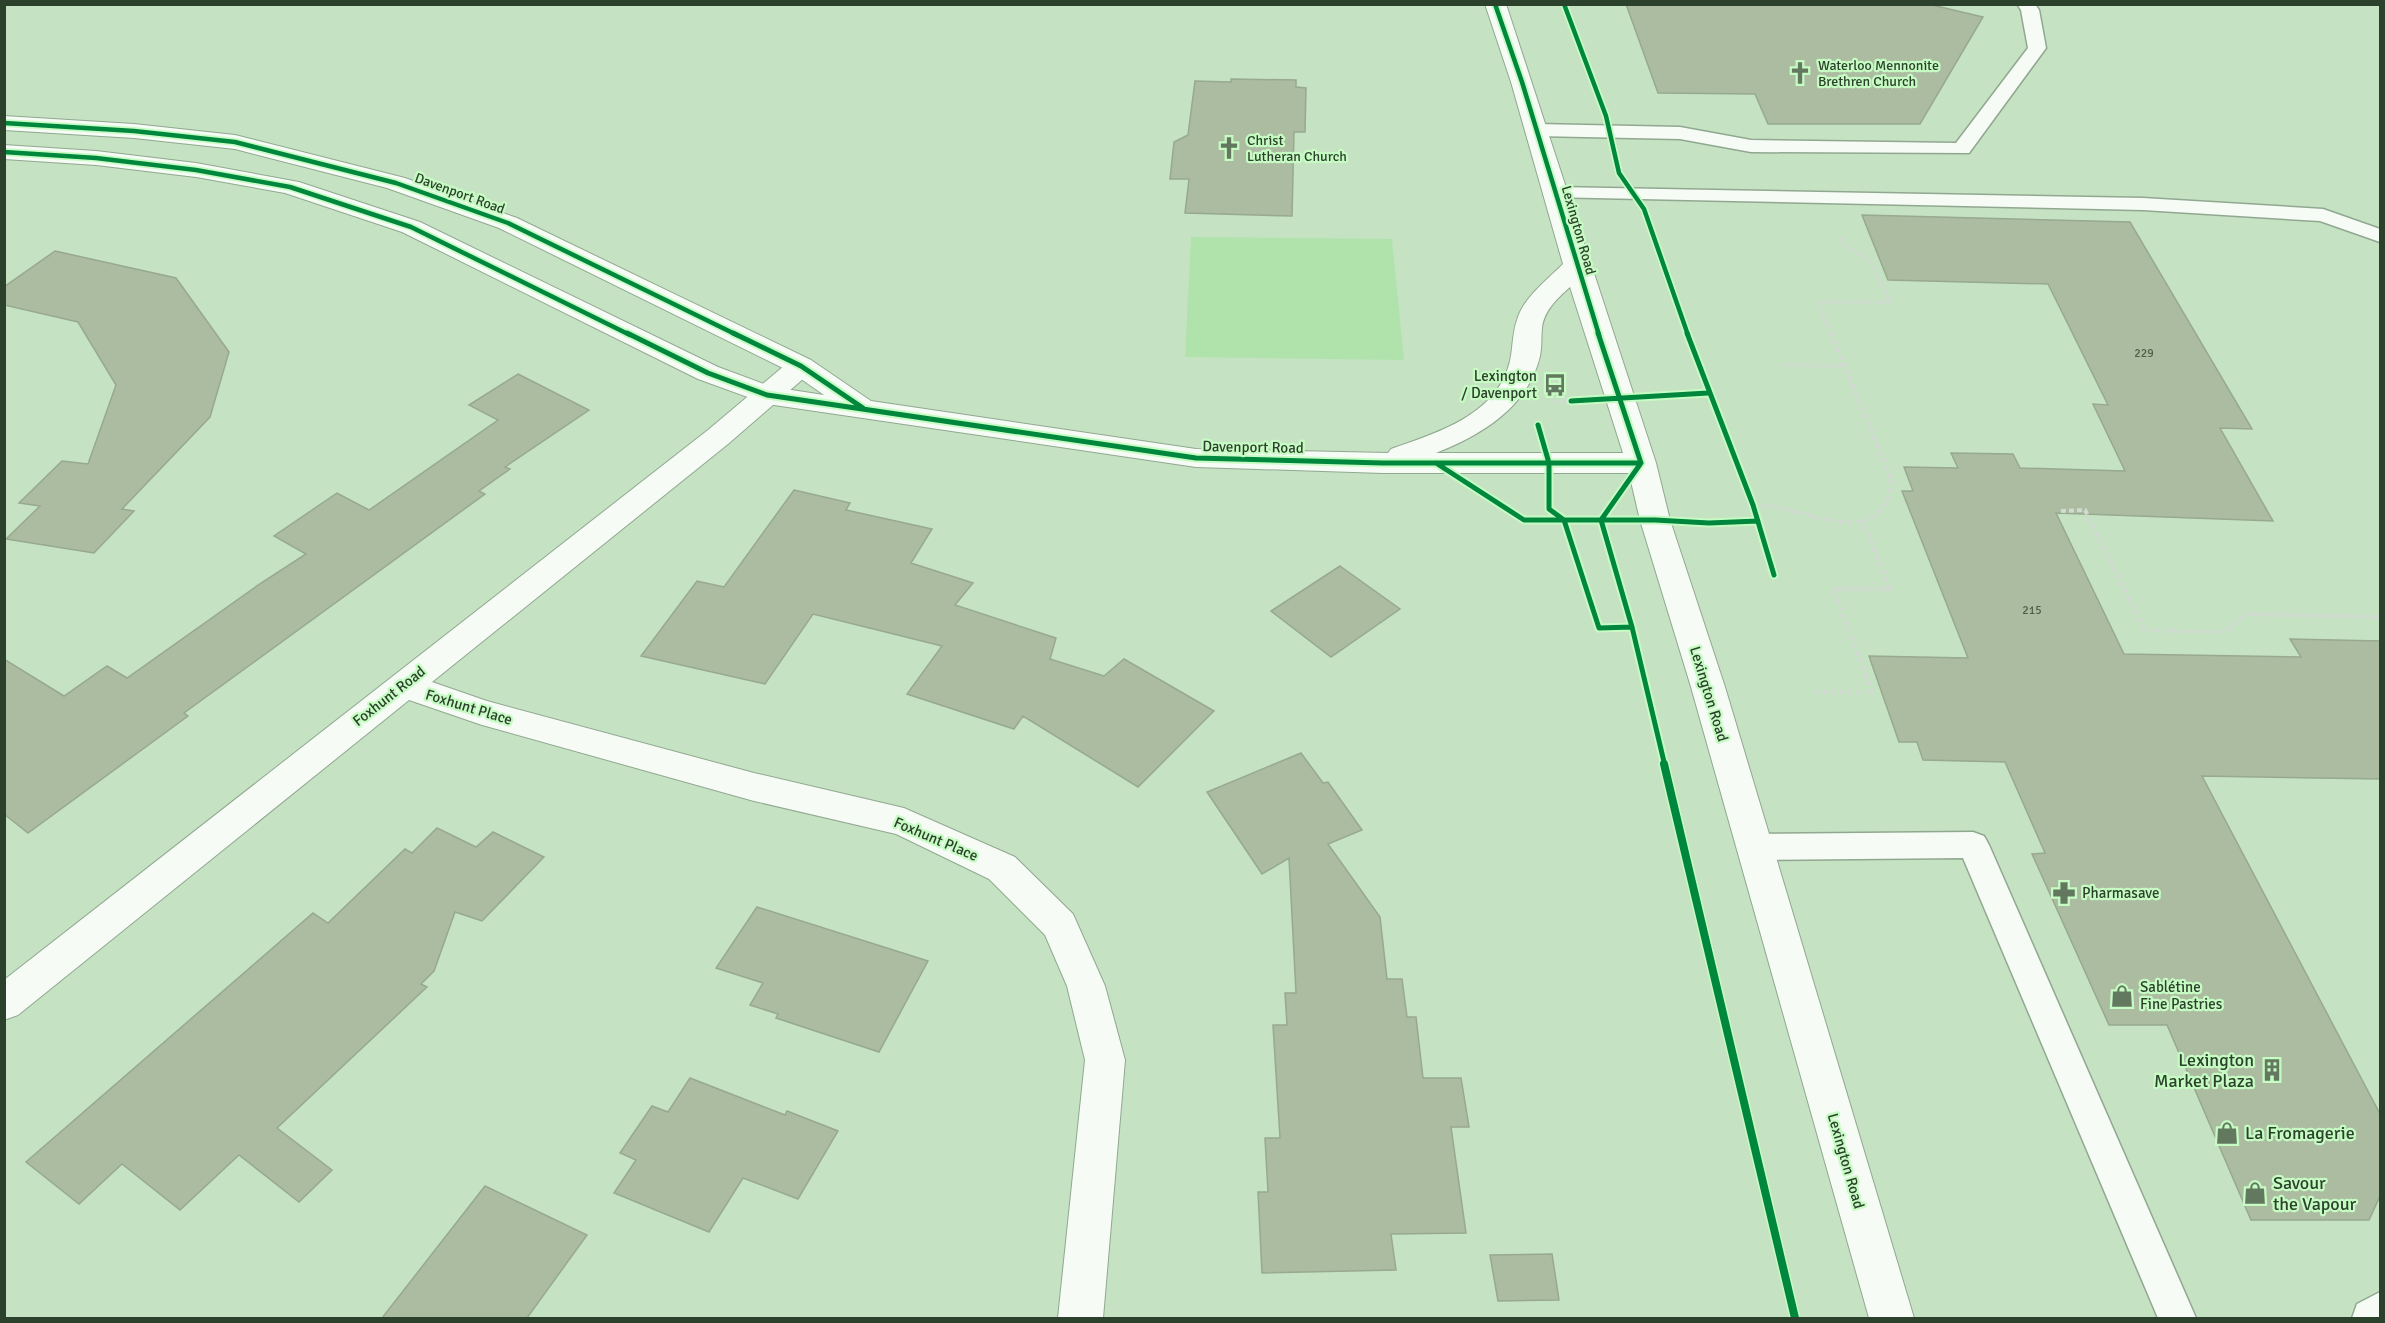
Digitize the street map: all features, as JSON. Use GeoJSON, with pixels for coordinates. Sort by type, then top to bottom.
{"type":"FeatureCollection","features":[{"type":"Feature","properties":{"kind":"street","name":"Lexington Road"},"geometry":{"type":"LineString","coordinates":[[1495,4],[1537,130],[1576,265],[1641,463],[1655,519],[1892,1318]]}},
{"type":"Feature","properties":{"kind":"street","name":"Davenport Road"},"geometry":{"type":"LineString","coordinates":[[4,123],[134,131],[236,142],[396,183],[508,223],[801,366],[868,411]]}},
{"type":"Feature","properties":{"kind":"street","name":"Davenport Road"},"geometry":{"type":"LineString","coordinates":[[4,152],[96,158],[196,170],[290,187],[411,227],[708,373],[767,395],[1196,458],[1383,463],[1641,463]]}},
{"type":"Feature","properties":{"kind":"street"},"geometry":{"type":"LineString","coordinates":[[1383,463],[1442,441],[1495,411],[1512,392],[1526,357],[1531,315],[1576,265]]}},
{"type":"Feature","properties":{"kind":"street","name":"Foxhunt Road"},"geometry":{"type":"LineString","coordinates":[[4,1003],[718,437],[801,366]]}},
{"type":"Feature","properties":{"kind":"street","name":"Foxhunt Place"},"geometry":{"type":"LineString","coordinates":[[403,685],[482,712],[753,787],[904,822],[1002,868],[1060,925],[1086,986],[1105,1060],[1081,1318]]}},
{"type":"Feature","properties":{"kind":"lane"},"geometry":{"type":"LineString","coordinates":[[1537,130],[1680,133],[1751,146],[1962,149],[2037,48],[2030,10],[2026,4]]}},
{"type":"Feature","properties":{"kind":"lane"},"geometry":{"type":"LineString","coordinates":[[1556,193],[2144,204],[2323,215],[2380,236]]}},
{"type":"Feature","properties":{"kind":"lane"},"geometry":{"type":"LineString","coordinates":[[1754,847],[1972,845],[2177,1318]]}},
{"type":"Feature","properties":{"kind":"lane"},"geometry":{"type":"LineString","coordinates":[[2371,1318],[2380,1311]]}},
{"type":"Feature","properties":{"kind":"path"},"geometry":{"type":"LineString","coordinates":[[1749,496],[1753,505],[1780,508],[1823,521],[1845,523],[1862,520],[1878,513],[1888,504],[1892,481],[1818,302],[1890,302],[1870,260],[1844,245],[1837,229]]}},
{"type":"Feature","properties":{"kind":"path"},"geometry":{"type":"LineString","coordinates":[[1781,365],[1844,366]]}},
{"type":"Feature","properties":{"kind":"path"},"geometry":{"type":"LineString","coordinates":[[1571,401],[1620,398]]}},
{"type":"Feature","properties":{"kind":"path"},"geometry":{"type":"LineString","coordinates":[[2061,511],[2085,510],[2145,630],[2225,632],[2246,614],[2380,617]]}},
{"type":"Feature","properties":{"kind":"path"},"geometry":{"type":"LineString","coordinates":[[1815,692],[1872,692],[1833,589],[1890,589],[1862,520]]}},
{"type":"Feature","properties":{"kind":"green space"},"geometry":{"type":"Polygon","coordinates":[[[1191,237],[1392,239],[1404,360],[1185,357],[1191,237]]]}},
{"type":"Feature","properties":{"kind":"building","name":"Waterloo Mennonite Brethren Church"},"geometry":{"type":"Polygon","coordinates":[[[1626,4],[1928,4],[1983,17],[1920,124],[1768,124],[1755,94],[1658,93],[1626,4]]]}},
{"type":"Feature","properties":{"kind":"building","name":"Christ Lutheran Church"},"geometry":{"type":"Polygon","coordinates":[[[1231,79],[1296,80],[1296,87],[1306,88],[1305,132],[1294,132],[1292,216],[1185,213],[1189,179],[1170,179],[1174,142],[1188,135],[1195,81],[1231,82],[1231,79]]]}},
{"type":"Feature","properties":{"kind":"building"},"geometry":{"type":"Polygon","coordinates":[[[1862,215],[2130,222],[2252,429],[2220,428],[2273,521],[2056,513],[2124,654],[2301,657],[2290,639],[2380,641],[2380,779],[2202,776],[2380,1114],[2380,1196],[2369,1220],[2251,1220],[2167,1025],[2109,1025],[2032,854],[2045,853],[2005,762],[1923,760],[1917,742],[1899,742],[1869,656],[1968,658],[1902,491],[1913,491],[1904,467],[1958,468],[1951,453],[2013,454],[2020,468],[2125,471],[2093,404],[2108,405],[2048,284],[1888,280],[1862,215]]]}},
{"type":"Feature","properties":{"kind":"building"},"geometry":{"type":"Polygon","coordinates":[[[55,251],[176,278],[229,352],[210,417],[122,509],[134,511],[94,553],[6,539],[40,506],[19,503],[62,461],[88,464],[116,385],[78,322],[4,305],[4,287],[55,251]]]}},
{"type":"Feature","properties":{"kind":"building"},"geometry":{"type":"Polygon","coordinates":[[[518,374],[589,410],[505,467],[510,469],[479,491],[485,494],[184,713],[188,716],[28,833],[4,814],[4,659],[64,696],[107,666],[127,678],[306,554],[274,536],[337,493],[369,510],[498,420],[469,405],[518,374]]]}},
{"type":"Feature","properties":{"kind":"building"},"geometry":{"type":"Polygon","coordinates":[[[794,490],[850,503],[846,510],[932,529],[911,563],[973,583],[955,605],[1056,638],[1050,659],[1104,676],[1124,659],[1214,711],[1138,787],[1023,716],[1014,729],[907,694],[942,646],[813,614],[765,684],[641,656],[697,581],[724,587],[794,490]]]}},
{"type":"Feature","properties":{"kind":"building"},"geometry":{"type":"Polygon","coordinates":[[[1340,566],[1400,609],[1331,657],[1271,611],[1340,566]]]}},
{"type":"Feature","properties":{"kind":"building"},"geometry":{"type":"Polygon","coordinates":[[[1301,753],[1323,783],[1328,782],[1362,830],[1328,844],[1380,917],[1387,979],[1402,979],[1407,1017],[1416,1017],[1423,1078],[1461,1078],[1469,1127],[1451,1127],[1466,1233],[1391,1234],[1396,1270],[1262,1273],[1258,1192],[1268,1192],[1265,1138],[1280,1138],[1273,1025],[1287,1025],[1285,993],[1296,993],[1289,858],[1262,874],[1207,792],[1301,753]]]}},
{"type":"Feature","properties":{"kind":"building"},"geometry":{"type":"Polygon","coordinates":[[[437,828],[476,847],[493,832],[544,857],[482,921],[455,912],[434,971],[421,984],[427,987],[277,1128],[332,1170],[299,1202],[239,1155],[180,1210],[122,1164],[79,1204],[26,1162],[313,913],[328,923],[405,849],[412,853],[437,828]]]}},
{"type":"Feature","properties":{"kind":"building"},"geometry":{"type":"Polygon","coordinates":[[[757,907],[928,961],[879,1052],[776,1018],[778,1014],[750,1005],[763,983],[716,968],[757,907]]]}},
{"type":"Feature","properties":{"kind":"building"},"geometry":{"type":"Polygon","coordinates":[[[690,1078],[785,1115],[787,1111],[838,1131],[798,1199],[743,1178],[709,1232],[614,1193],[636,1160],[620,1153],[652,1106],[668,1112],[690,1078]]]}},
{"type":"Feature","properties":{"kind":"building"},"geometry":{"type":"Polygon","coordinates":[[[485,1186],[587,1235],[527,1318],[382,1318],[485,1186]]]}},
{"type":"Feature","properties":{"kind":"building"},"geometry":{"type":"Polygon","coordinates":[[[1552,1254],[1559,1300],[1498,1301],[1490,1255],[1552,1254]]]}},
{"type":"Feature","properties":{"kind":"cycle path"},"geometry":{"type":"LineString","coordinates":[[1495,4],[1522,82],[1576,265],[1641,463]]}},
{"type":"Feature","properties":{"kind":"cycle path"},"geometry":{"type":"LineString","coordinates":[[1564,4],[1606,116],[1619,173],[1644,209],[1708,393],[1753,505],[1774,575]]}},
{"type":"Feature","properties":{"kind":"cycle path"},"geometry":{"type":"LineString","coordinates":[[4,123],[134,131],[235,142],[396,183],[508,223],[801,366],[863,408]]}},
{"type":"Feature","properties":{"kind":"cycle path"},"geometry":{"type":"LineString","coordinates":[[4,152],[96,158],[196,170],[290,187],[411,227],[708,373],[767,395],[1196,458],[1383,463],[1641,463]]}},
{"type":"Feature","properties":{"kind":"cycle path"},"geometry":{"type":"LineString","coordinates":[[1571,401],[1708,393]]}},
{"type":"Feature","properties":{"kind":"cycle path"},"geometry":{"type":"LineString","coordinates":[[1538,425],[1549,463],[1549,509],[1564,520],[1599,628],[1632,627],[1795,1318]]}},
{"type":"Feature","properties":{"kind":"cycle path"},"geometry":{"type":"LineString","coordinates":[[1436,463],[1524,520],[1655,520],[1709,523],[1758,521]]}},
{"type":"Feature","properties":{"kind":"cycle path"},"geometry":{"type":"LineString","coordinates":[[1632,627],[1601,520],[1641,463]]}},
{"type":"Feature","properties":{"kind":"place","name":"Waterloo Mennonite Brethren Church"},"geometry":{"type":"Point","coordinates":[1800,73]}},
{"type":"Feature","properties":{"kind":"place","name":"Christ Lutheran Church"},"geometry":{"type":"Point","coordinates":[1229,148]}},
{"type":"Feature","properties":{"kind":"place","name":"Lexington / Davenport"},"geometry":{"type":"Point","coordinates":[1555,385]}},
{"type":"Feature","properties":{"kind":"place","name":"Pharmasave"},"geometry":{"type":"Point","coordinates":[2064,893]}},
{"type":"Feature","properties":{"kind":"place","name":"Sablétine Fine Pastries"},"geometry":{"type":"Point","coordinates":[2122,996]}},
{"type":"Feature","properties":{"kind":"place","name":"Lexington Market Plaza"},"geometry":{"type":"Point","coordinates":[2272,1070]}},
{"type":"Feature","properties":{"kind":"place","name":"La Fromagerie"},"geometry":{"type":"Point","coordinates":[2227,1133]}},
{"type":"Feature","properties":{"kind":"place","name":"Savour the Vapour"},"geometry":{"type":"Point","coordinates":[2255,1193]}}]}
